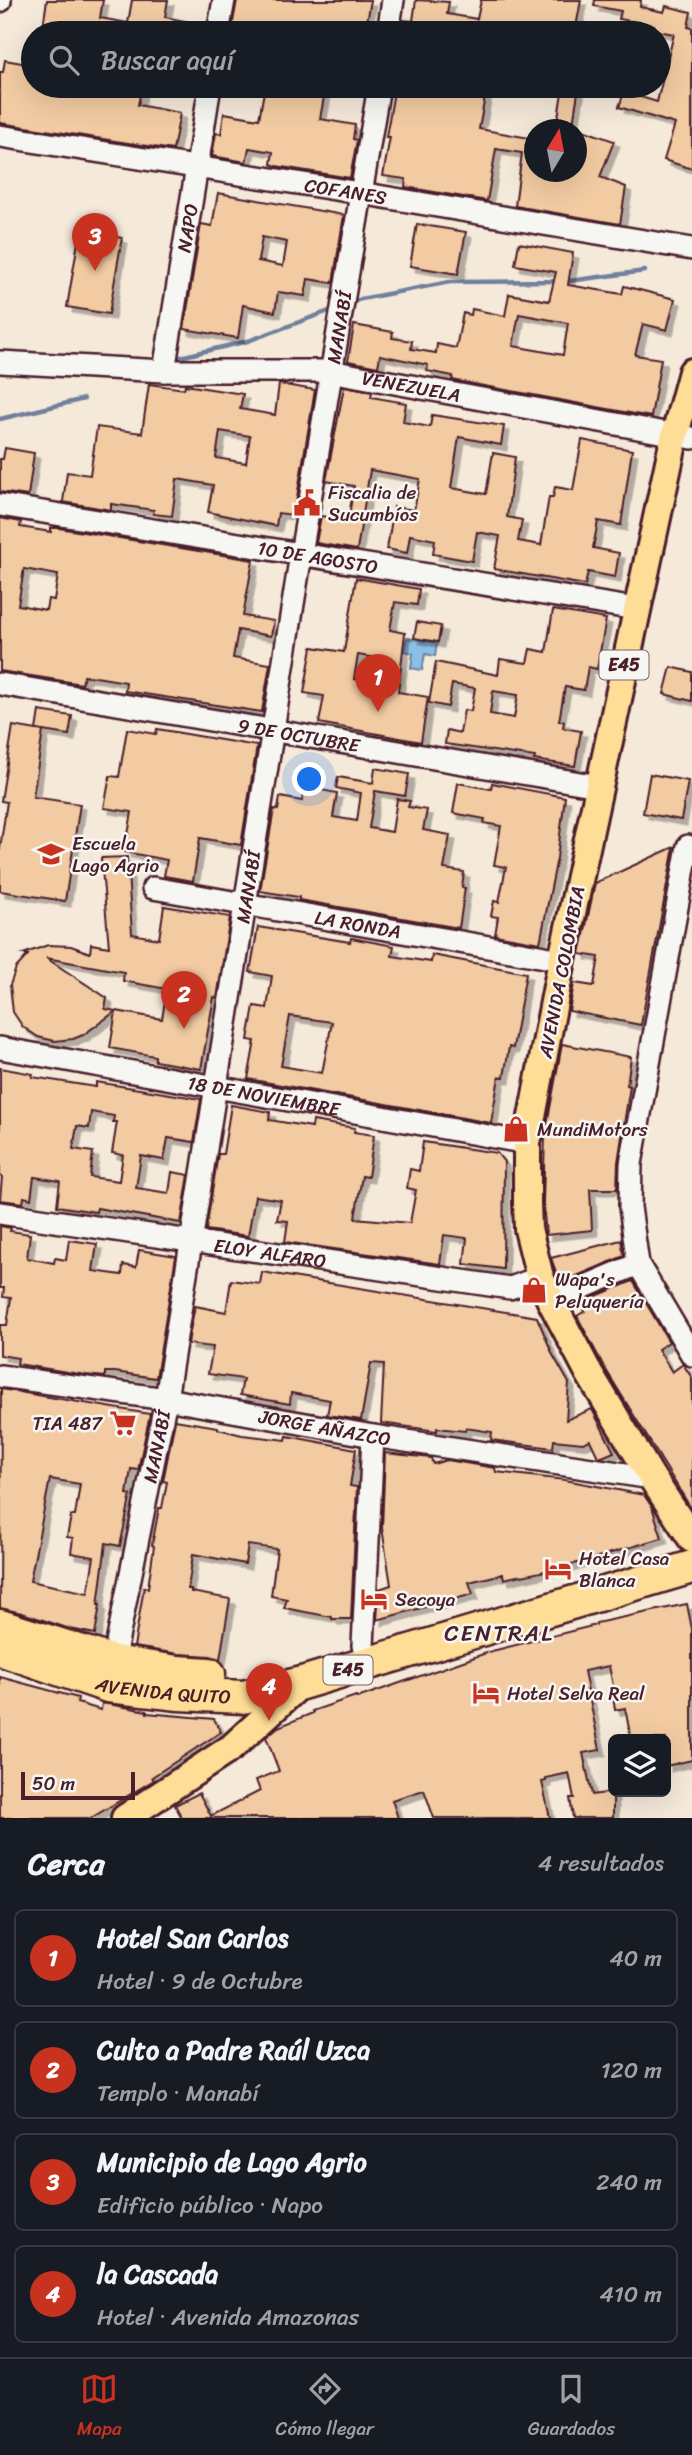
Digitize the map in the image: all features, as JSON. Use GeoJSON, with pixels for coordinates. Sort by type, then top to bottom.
{"type":"FeatureCollection","features":[{"type":"Feature","properties":{"kind":"highway","name":"AVENIDA QUITO"},"geometry":{"type":"LineString","coordinates":[[0,1626],[111,1674],[177,1672],[239,1675],[363,1646],[692,1545]]}},
{"type":"Feature","properties":{"kind":"highway","name":"AVENIDA QUITO"},"geometry":{"type":"LineString","coordinates":[[0,1649],[111,1674],[179,1694],[243,1697],[302,1683],[692,1567]]}},
{"type":"Feature","properties":{"kind":"main road","name":"AVENIDA COLOMBIA"},"geometry":{"type":"LineString","coordinates":[[692,372],[683,436],[636,609],[598,786],[527,1143],[528,1229],[545,1289],[589,1373],[692,1539]]}},
{"type":"Feature","properties":{"kind":"main road"},"geometry":{"type":"LineString","coordinates":[[125,1818],[231,1748],[302,1683]]}},
{"type":"Feature","properties":{"kind":"street"},"geometry":{"type":"LineString","coordinates":[[220,21],[224,0]]}},
{"type":"Feature","properties":{"kind":"street"},"geometry":{"type":"LineString","coordinates":[[390,21],[393,0]]}},
{"type":"Feature","properties":{"kind":"street","name":"NAPO"},"geometry":{"type":"LineString","coordinates":[[164,371],[208,98]]}},
{"type":"Feature","properties":{"kind":"street","name":"MANABÍ"},"geometry":{"type":"LineString","coordinates":[[111,1674],[166,1399],[247,905],[330,371],[377,98]]}},
{"type":"Feature","properties":{"kind":"street","name":"COFANES"},"geometry":{"type":"LineString","coordinates":[[0,136],[692,249]]}},
{"type":"Feature","properties":{"kind":"street","name":"VENEZUELA"},"geometry":{"type":"LineString","coordinates":[[0,362],[164,371],[330,371],[683,436]]}},
{"type":"Feature","properties":{"kind":"street","name":"10 DE AGOSTO"},"geometry":{"type":"LineString","coordinates":[[0,505],[636,609]]}},
{"type":"Feature","properties":{"kind":"street","name":"9 DE OCTUBRE"},"geometry":{"type":"LineString","coordinates":[[0,684],[598,786]]}},
{"type":"Feature","properties":{"kind":"street"},"geometry":{"type":"LineString","coordinates":[[688,846],[631,1164],[630,1207],[638,1264],[692,1355]]}},
{"type":"Feature","properties":{"kind":"street","name":"LA RONDA"},"geometry":{"type":"LineString","coordinates":[[153,888],[562,960]]}},
{"type":"Feature","properties":{"kind":"street","name":"18 DE NOVIEMBRE"},"geometry":{"type":"LineString","coordinates":[[0,1048],[527,1143]]}},
{"type":"Feature","properties":{"kind":"street","name":"ELOY ALFARO"},"geometry":{"type":"LineString","coordinates":[[0,1213],[510,1288],[545,1289],[638,1264]]}},
{"type":"Feature","properties":{"kind":"street","name":"JORGE AÑAZCO"},"geometry":{"type":"LineString","coordinates":[[0,1376],[166,1399],[373,1436],[652,1478]]}},
{"type":"Feature","properties":{"kind":"street"},"geometry":{"type":"LineString","coordinates":[[363,1646],[373,1436]]}},
{"type":"Feature","properties":{"kind":"water"},"geometry":{"type":"Polygon","coordinates":[[[407,638],[437,643],[435,656],[425,654],[422,670],[411,668],[413,653],[404,651],[407,638]]]}},
{"type":"Feature","properties":{"kind":"building"},"geometry":{"type":"Polygon","coordinates":[[[47,0],[103,0],[100,18],[117,21],[44,21],[47,0]]]}},
{"type":"Feature","properties":{"kind":"building"},"geometry":{"type":"Polygon","coordinates":[[[132,0],[168,0],[165,17],[185,21],[128,21],[132,0]]]}},
{"type":"Feature","properties":{"kind":"building"},"geometry":{"type":"Polygon","coordinates":[[[237,0],[371,0],[367,21],[233,21],[237,0]]]}},
{"type":"Feature","properties":{"kind":"building"},"geometry":{"type":"Polygon","coordinates":[[[416,0],[449,2],[447,14],[477,19],[481,0],[581,0],[577,21],[413,21],[416,0]]]}},
{"type":"Feature","properties":{"kind":"building"},"geometry":{"type":"Polygon","coordinates":[[[595,0],[641,0],[640,7],[664,12],[666,6],[691,12],[688,27],[692,28],[692,169],[664,160],[675,124],[619,107],[622,98],[644,98],[657,102],[658,98],[671,98],[671,46],[674,34],[671,33],[671,21],[619,19],[621,11],[594,6],[595,0]]]}},
{"type":"Feature","properties":{"kind":"building"},"geometry":{"type":"Polygon","coordinates":[[[5,60],[21,63],[21,98],[139,98],[138,105],[180,113],[173,150],[0,123],[0,72],[3,72],[5,60]]]}},
{"type":"Feature","properties":{"kind":"building"},"geometry":{"type":"Polygon","coordinates":[[[263,98],[324,98],[320,119],[355,125],[353,139],[357,140],[350,178],[276,166],[271,164],[273,152],[249,148],[246,162],[212,156],[216,133],[221,134],[224,113],[259,119],[263,98]]]}},
{"type":"Feature","properties":{"kind":"building"},"geometry":{"type":"Polygon","coordinates":[[[393,98],[485,98],[479,129],[524,137],[524,182],[587,182],[587,132],[614,141],[600,177],[626,187],[620,224],[515,206],[522,153],[496,149],[487,201],[405,187],[406,179],[383,176],[390,137],[386,137],[393,98]]]}},
{"type":"Feature","properties":{"kind":"building"},"geometry":{"type":"Polygon","coordinates":[[[561,98],[577,98],[574,119],[558,119],[561,98]]]}},
{"type":"Feature","properties":{"kind":"building"},"geometry":{"type":"Polygon","coordinates":[[[218,193],[344,215],[333,283],[308,279],[305,296],[278,292],[275,312],[243,305],[238,338],[184,329],[201,224],[212,226],[218,193]],[[262,237],[258,261],[283,266],[287,242],[262,237]]]}},
{"type":"Feature","properties":{"kind":"building"},"geometry":{"type":"Polygon","coordinates":[[[417,224],[466,232],[458,274],[410,266],[417,224]]]}},
{"type":"Feature","properties":{"kind":"building"},"geometry":{"type":"Polygon","coordinates":[[[80,230],[122,238],[109,314],[67,307],[80,230]]]}},
{"type":"Feature","properties":{"kind":"building"},"geometry":{"type":"Polygon","coordinates":[[[519,243],[573,253],[568,285],[622,294],[624,286],[675,299],[667,330],[643,324],[635,355],[661,359],[651,417],[452,380],[453,376],[427,371],[428,365],[380,355],[378,367],[348,361],[354,325],[393,332],[392,338],[412,341],[411,349],[436,353],[437,344],[456,348],[463,313],[471,315],[472,309],[505,316],[509,294],[549,301],[556,272],[515,265],[519,243]],[[519,314],[513,346],[563,355],[568,323],[519,314]]]}},
{"type":"Feature","properties":{"kind":"building"},"geometry":{"type":"Polygon","coordinates":[[[149,384],[184,389],[185,385],[243,394],[240,409],[275,415],[279,384],[315,390],[294,515],[278,513],[276,526],[208,512],[213,485],[177,479],[172,516],[153,514],[154,510],[111,504],[111,510],[63,502],[67,472],[90,475],[97,427],[142,433],[149,384]],[[220,431],[216,458],[246,463],[250,436],[220,431]]]}},
{"type":"Feature","properties":{"kind":"building"},"geometry":{"type":"Polygon","coordinates":[[[344,387],[372,392],[371,397],[406,403],[403,422],[430,427],[432,415],[504,426],[501,445],[459,437],[451,488],[486,494],[493,453],[515,457],[507,517],[522,520],[518,541],[541,545],[549,497],[553,497],[555,487],[573,490],[582,440],[632,450],[621,525],[598,521],[593,548],[619,553],[615,577],[588,572],[585,585],[494,569],[500,536],[477,532],[472,561],[433,554],[435,540],[410,535],[407,553],[387,549],[394,507],[414,510],[420,479],[370,470],[357,550],[316,543],[321,516],[348,521],[354,486],[326,481],[344,387]]]}},
{"type":"Feature","properties":{"kind":"building"},"geometry":{"type":"Polygon","coordinates":[[[5,448],[34,453],[28,496],[0,492],[0,459],[3,459],[5,448]]]}},
{"type":"Feature","properties":{"kind":"building"},"geometry":{"type":"Polygon","coordinates":[[[0,518],[21,522],[20,527],[51,532],[51,528],[59,528],[253,560],[243,616],[274,621],[271,636],[238,630],[233,658],[270,664],[262,712],[125,691],[126,682],[96,677],[84,676],[82,684],[0,671],[0,518]],[[24,569],[18,605],[46,610],[48,599],[54,600],[58,575],[24,569]]]}},
{"type":"Feature","properties":{"kind":"building"},"geometry":{"type":"Polygon","coordinates":[[[356,578],[419,589],[417,605],[395,602],[390,630],[405,633],[398,692],[428,697],[421,742],[319,723],[324,696],[304,693],[312,647],[344,652],[356,578]],[[358,655],[354,679],[383,684],[387,660],[358,655]]]}},
{"type":"Feature","properties":{"kind":"building"},"geometry":{"type":"Polygon","coordinates":[[[553,610],[606,619],[597,669],[588,667],[584,690],[565,687],[559,721],[564,721],[563,728],[581,731],[575,766],[534,760],[535,757],[445,744],[447,730],[460,733],[464,710],[471,711],[475,688],[452,684],[448,707],[429,703],[436,662],[498,675],[500,659],[527,663],[530,649],[546,652],[553,610]],[[493,691],[490,714],[514,718],[518,695],[493,691]]]}},
{"type":"Feature","properties":{"kind":"building"},"geometry":{"type":"Polygon","coordinates":[[[417,622],[441,626],[438,642],[414,638],[417,622]]]}},
{"type":"Feature","properties":{"kind":"building"},"geometry":{"type":"Polygon","coordinates":[[[671,667],[692,672],[692,701],[664,694],[671,667]]]}},
{"type":"Feature","properties":{"kind":"building"},"geometry":{"type":"Polygon","coordinates":[[[39,711],[72,716],[69,735],[36,730],[39,711]]]}},
{"type":"Feature","properties":{"kind":"building"},"geometry":{"type":"Polygon","coordinates":[[[13,726],[43,731],[33,797],[80,804],[65,901],[0,891],[0,848],[7,802],[1,801],[13,726]]]}},
{"type":"Feature","properties":{"kind":"building"},"geometry":{"type":"Polygon","coordinates":[[[127,729],[156,734],[157,729],[257,746],[241,845],[200,838],[193,881],[164,876],[167,860],[125,852],[132,812],[104,808],[110,776],[119,777],[127,729]]]}},
{"type":"Feature","properties":{"kind":"building"},"geometry":{"type":"Polygon","coordinates":[[[375,768],[409,774],[405,796],[375,791],[369,828],[392,832],[397,799],[410,801],[408,807],[427,810],[423,830],[450,835],[444,869],[464,872],[462,888],[465,888],[459,928],[260,891],[274,809],[278,810],[280,797],[302,801],[305,787],[337,793],[333,817],[357,821],[361,793],[336,788],[338,777],[373,783],[375,768]]]}},
{"type":"Feature","properties":{"kind":"building"},"geometry":{"type":"Polygon","coordinates":[[[650,774],[688,781],[681,820],[643,813],[650,774]]]}},
{"type":"Feature","properties":{"kind":"building"},"geometry":{"type":"Polygon","coordinates":[[[458,783],[491,789],[492,783],[565,797],[557,858],[540,943],[495,935],[498,917],[491,916],[494,901],[499,902],[506,867],[494,865],[501,826],[484,823],[485,819],[453,813],[458,783]]]}},
{"type":"Feature","properties":{"kind":"building"},"geometry":{"type":"Polygon","coordinates":[[[674,847],[641,1025],[569,1011],[574,983],[594,986],[599,957],[580,954],[595,883],[674,847]]]}},
{"type":"Feature","properties":{"kind":"building"},"geometry":{"type":"Polygon","coordinates":[[[127,857],[132,934],[159,939],[164,906],[230,917],[217,998],[214,997],[201,1069],[155,1061],[155,1056],[110,1048],[116,1011],[83,1035],[73,1039],[55,1041],[38,1037],[23,1027],[13,1012],[10,985],[16,968],[28,955],[23,954],[48,945],[71,946],[90,953],[91,944],[109,947],[101,858],[127,857]],[[46,958],[107,998],[105,1009],[162,1019],[167,989],[123,981],[124,972],[46,958]]]}},
{"type":"Feature","properties":{"kind":"building"},"geometry":{"type":"Polygon","coordinates":[[[258,927],[350,942],[351,938],[394,946],[392,956],[431,962],[432,955],[526,973],[513,1048],[509,1047],[504,1077],[499,1077],[491,1123],[248,1079],[255,1041],[248,1040],[254,1006],[267,1008],[272,976],[250,972],[258,927]],[[290,1016],[281,1066],[322,1073],[332,1022],[290,1016]]]}},
{"type":"Feature","properties":{"kind":"building"},"geometry":{"type":"Polygon","coordinates":[[[562,1044],[631,1057],[627,1085],[630,1086],[618,1162],[617,1189],[590,1189],[592,1230],[546,1235],[543,1203],[545,1135],[562,1044]]]}},
{"type":"Feature","properties":{"kind":"building"},"geometry":{"type":"Polygon","coordinates":[[[0,1068],[33,1074],[32,1077],[96,1087],[96,1082],[201,1099],[194,1142],[168,1138],[164,1160],[141,1156],[136,1188],[169,1193],[172,1172],[189,1175],[181,1223],[97,1208],[96,1212],[57,1206],[60,1181],[34,1177],[31,1199],[24,1197],[23,1203],[0,1200],[0,1068]],[[91,1112],[89,1128],[77,1126],[73,1149],[93,1152],[90,1177],[119,1181],[123,1155],[112,1153],[117,1122],[113,1122],[114,1116],[91,1112]]]}},
{"type":"Feature","properties":{"kind":"building"},"geometry":{"type":"Polygon","coordinates":[[[231,1105],[270,1112],[269,1120],[312,1127],[313,1121],[355,1128],[354,1132],[374,1135],[368,1177],[362,1176],[355,1218],[410,1223],[416,1190],[407,1188],[410,1169],[419,1171],[423,1142],[497,1153],[504,1162],[503,1269],[464,1264],[467,1238],[444,1235],[440,1264],[285,1242],[288,1221],[277,1220],[281,1200],[255,1196],[248,1236],[206,1230],[218,1154],[223,1154],[231,1105]]]}},
{"type":"Feature","properties":{"kind":"building"},"geometry":{"type":"Polygon","coordinates":[[[0,1226],[11,1228],[10,1231],[30,1234],[27,1258],[54,1263],[55,1258],[66,1260],[69,1240],[97,1244],[93,1271],[122,1275],[123,1265],[136,1267],[139,1250],[176,1256],[156,1378],[115,1372],[105,1372],[105,1377],[86,1375],[17,1364],[18,1358],[0,1355],[0,1325],[7,1325],[11,1298],[3,1297],[4,1288],[0,1288],[0,1226]]]}},
{"type":"Feature","properties":{"kind":"building"},"geometry":{"type":"Polygon","coordinates":[[[621,1240],[624,1256],[560,1283],[551,1258],[621,1240]]]}},
{"type":"Feature","properties":{"kind":"building"},"geometry":{"type":"Polygon","coordinates":[[[262,1272],[537,1317],[553,1355],[569,1383],[566,1420],[592,1409],[614,1452],[598,1457],[590,1440],[583,1443],[554,1440],[553,1448],[491,1440],[492,1432],[466,1428],[465,1431],[437,1428],[437,1431],[381,1423],[384,1364],[371,1363],[361,1420],[327,1415],[330,1400],[291,1393],[290,1404],[240,1395],[243,1379],[208,1374],[213,1347],[188,1344],[190,1331],[195,1306],[226,1312],[231,1280],[260,1284],[262,1272]]]}},
{"type":"Feature","properties":{"kind":"building"},"geometry":{"type":"Polygon","coordinates":[[[633,1281],[669,1342],[658,1349],[672,1372],[683,1364],[692,1378],[692,1510],[603,1365],[577,1316],[585,1311],[581,1302],[633,1281]]]}},
{"type":"Feature","properties":{"kind":"building"},"geometry":{"type":"Polygon","coordinates":[[[1,1389],[150,1414],[138,1470],[131,1469],[127,1494],[131,1495],[120,1546],[106,1543],[95,1634],[0,1608],[1,1389]],[[50,1479],[30,1581],[88,1593],[94,1557],[71,1553],[73,1538],[67,1537],[71,1516],[75,1516],[80,1484],[50,1479]]]}},
{"type":"Feature","properties":{"kind":"building"},"geometry":{"type":"Polygon","coordinates":[[[175,1420],[218,1427],[242,1435],[286,1440],[287,1436],[356,1449],[350,1486],[357,1487],[351,1619],[332,1619],[284,1608],[287,1599],[271,1596],[277,1549],[248,1545],[245,1564],[193,1554],[188,1589],[191,1589],[191,1592],[230,1599],[220,1659],[134,1647],[144,1587],[148,1588],[152,1545],[167,1482],[163,1481],[175,1420]]]}},
{"type":"Feature","properties":{"kind":"building"},"geometry":{"type":"Polygon","coordinates":[[[385,1453],[431,1458],[433,1464],[447,1460],[495,1468],[496,1472],[565,1480],[644,1495],[652,1507],[662,1538],[564,1567],[504,1579],[503,1574],[469,1582],[473,1594],[377,1620],[379,1589],[391,1585],[382,1528],[385,1453]]]}},
{"type":"Feature","properties":{"kind":"building"},"geometry":{"type":"Polygon","coordinates":[[[687,1604],[692,1629],[692,1760],[671,1765],[671,1734],[630,1734],[625,1708],[615,1710],[609,1666],[584,1671],[600,1750],[583,1753],[592,1795],[608,1793],[608,1797],[613,1797],[613,1818],[573,1818],[570,1798],[574,1798],[569,1773],[546,1778],[546,1781],[542,1782],[550,1818],[434,1818],[424,1790],[392,1800],[398,1818],[182,1818],[175,1805],[199,1793],[211,1816],[260,1791],[256,1780],[279,1771],[266,1737],[278,1727],[313,1713],[312,1711],[492,1651],[596,1623],[687,1604]]]}},
{"type":"Feature","properties":{"kind":"building"},"geometry":{"type":"Polygon","coordinates":[[[0,1677],[78,1698],[77,1703],[101,1710],[102,1703],[147,1713],[214,1719],[221,1732],[152,1777],[154,1780],[91,1818],[0,1818],[0,1677]]]}},
{"type":"Feature","properties":{"kind":"waterway"},"geometry":{"type":"LineString","coordinates":[[348,304],[361,299],[450,282],[569,281],[645,271]]}},
{"type":"Feature","properties":{"kind":"waterway"},"geometry":{"type":"LineString","coordinates":[[176,358],[248,341],[337,308]]}},
{"type":"Feature","properties":{"kind":"waterway"},"geometry":{"type":"LineString","coordinates":[[0,419],[84,399]]}},
{"type":"Feature","properties":{"kind":"place","name":"Municipio de Lago Agrio"},"geometry":{"type":"Point","coordinates":[95,271]}},
{"type":"Feature","properties":{"kind":"place","name":"Fiscalia de Sucumbíos"},"geometry":{"type":"Point","coordinates":[307,503]}},
{"type":"Feature","properties":{"kind":"place","name":"Hotel San Carlos"},"geometry":{"type":"Point","coordinates":[378,712]}},
{"type":"Feature","properties":{"kind":"place","name":"Escuela Lago Agrio"},"geometry":{"type":"Point","coordinates":[51,854]}},
{"type":"Feature","properties":{"kind":"place","name":"Culto a Padre Raúl Uzca"},"geometry":{"type":"Point","coordinates":[184,1029]}},
{"type":"Feature","properties":{"kind":"place","name":"MundiMotors"},"geometry":{"type":"Point","coordinates":[516,1129]}},
{"type":"Feature","properties":{"kind":"place","name":"Wapa's Peluquería"},"geometry":{"type":"Point","coordinates":[534,1290]}},
{"type":"Feature","properties":{"kind":"place","name":"TIA 487"},"geometry":{"type":"Point","coordinates":[123,1423]}},
{"type":"Feature","properties":{"kind":"place","name":"Hotel Casa Blanca"},"geometry":{"type":"Point","coordinates":[558,1569]}},
{"type":"Feature","properties":{"kind":"place","name":"Secoya"},"geometry":{"type":"Point","coordinates":[374,1599]}},
{"type":"Feature","properties":{"kind":"place","name":"Hotel Selva Real"},"geometry":{"type":"Point","coordinates":[486,1693]}},
{"type":"Feature","properties":{"kind":"place","name":"la Cascada"},"geometry":{"type":"Point","coordinates":[269,1721]}},
{"type":"Feature","properties":{"kind":"district","name":"CENTRAL"},"geometry":{"type":"Point","coordinates":[499,1633]}}]}
